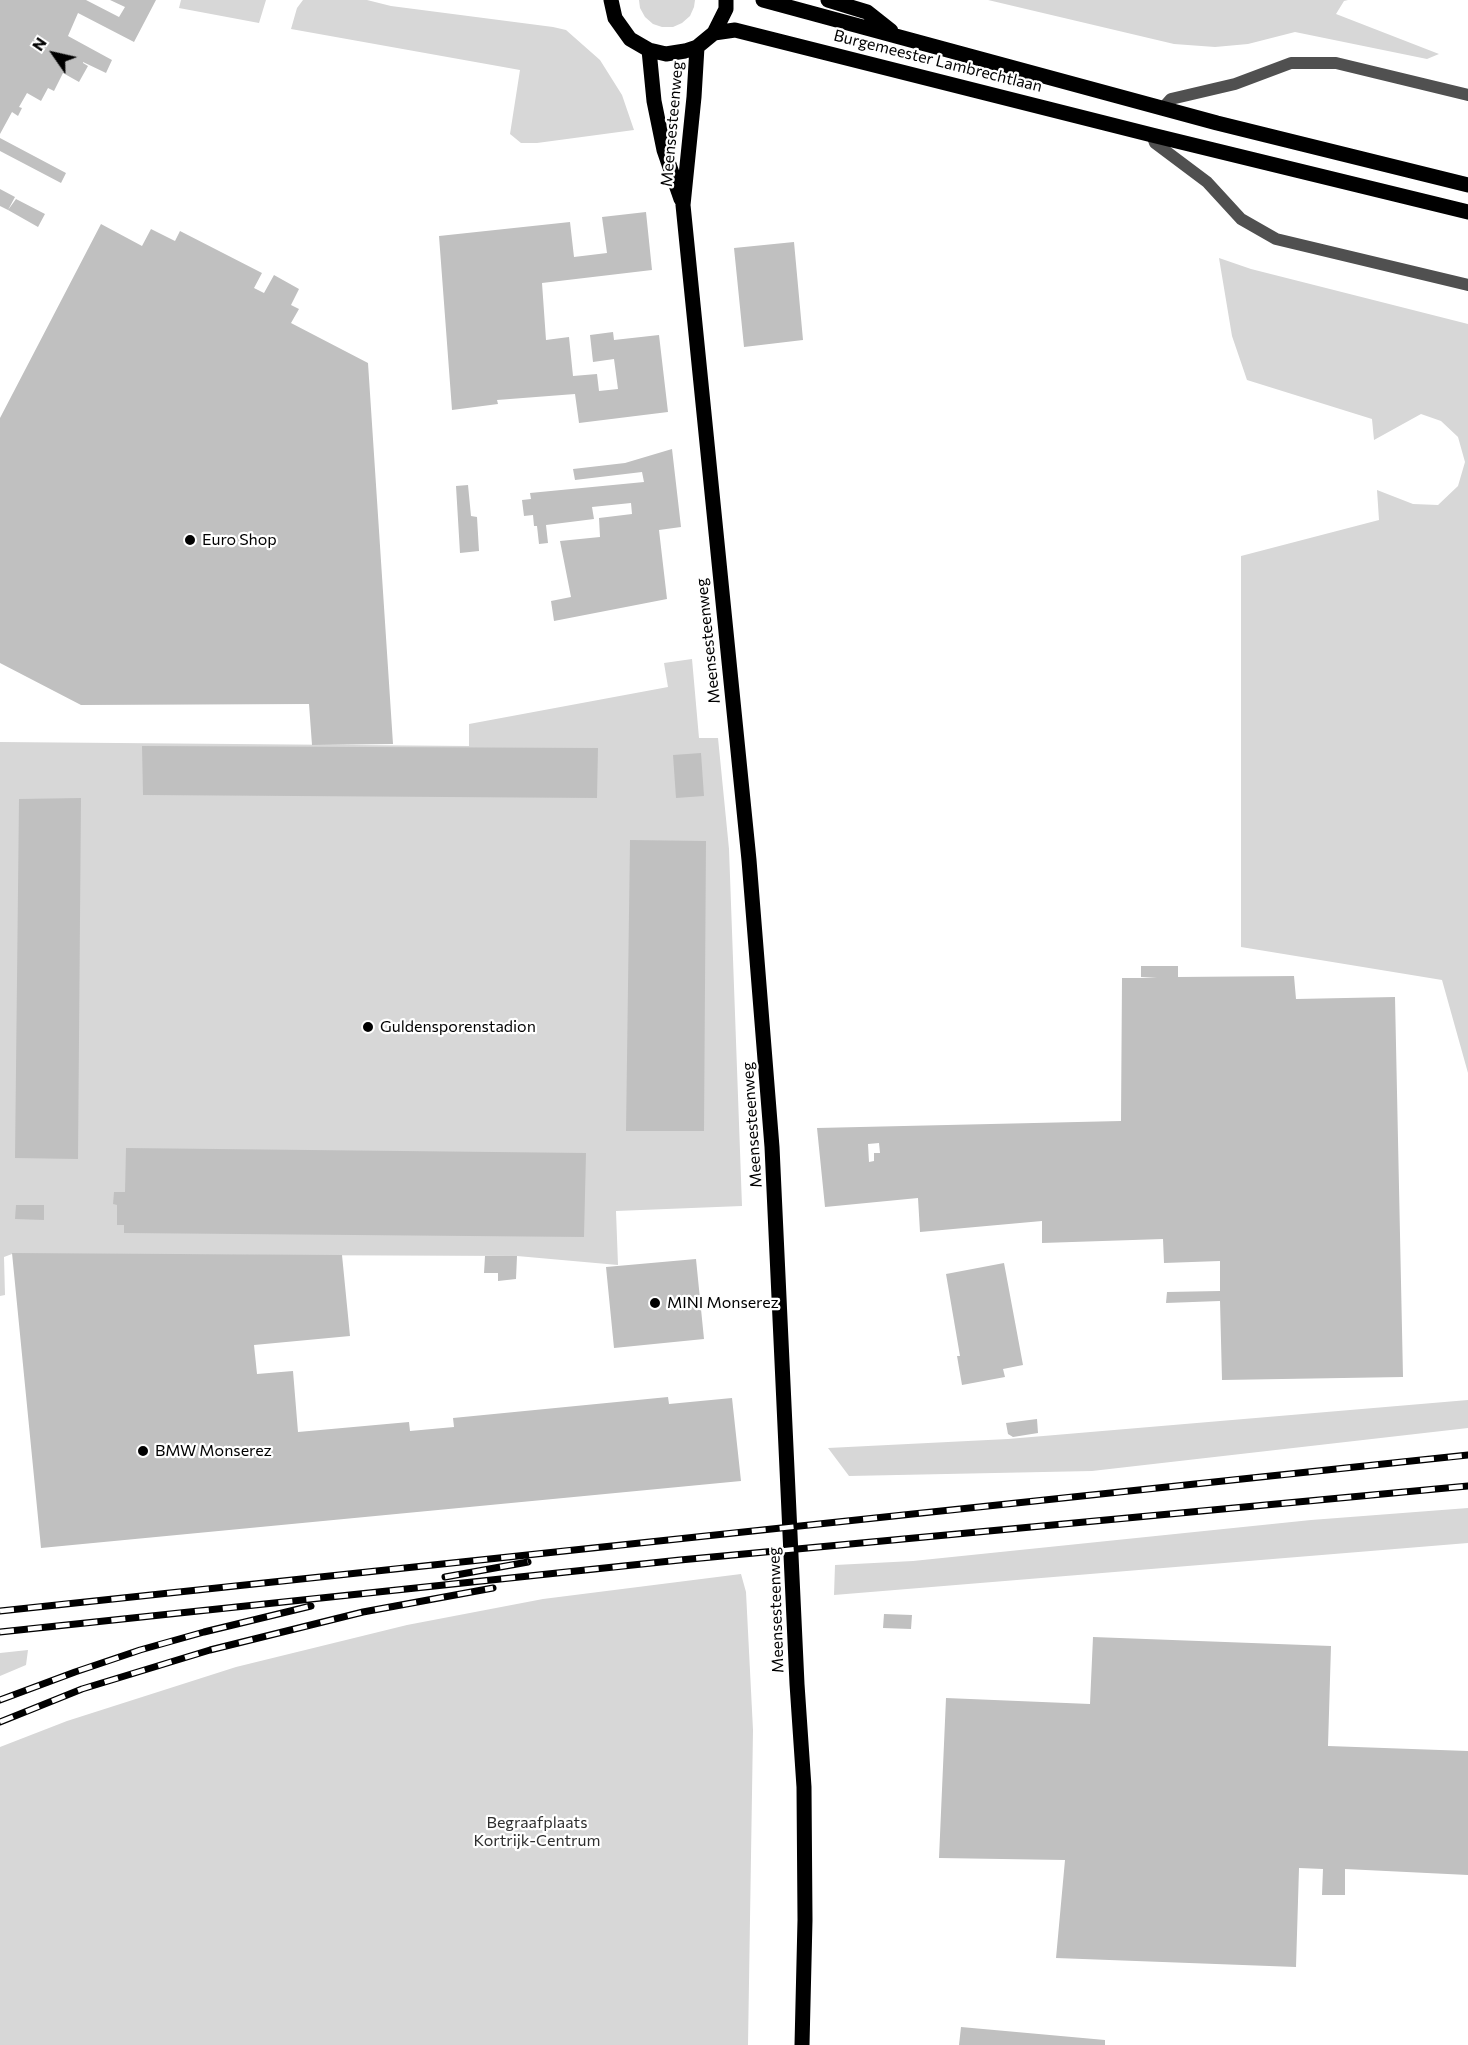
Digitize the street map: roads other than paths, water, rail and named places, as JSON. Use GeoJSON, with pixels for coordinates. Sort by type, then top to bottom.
{"type":"FeatureCollection","features":[{"type":"Feature","properties":{"kind":"main road"},"geometry":{"type":"LineString","coordinates":[[611,0],[615,18],[630,39],[649,50],[666,54],[685,51],[697,46],[714,33],[726,9],[726,0]]}},
{"type":"Feature","properties":{"kind":"main road","name":"Burgemeester Lambrechtlaan"},"geometry":{"type":"LineString","coordinates":[[763,0],[896,34],[1163,108],[1468,185]]}},
{"type":"Feature","properties":{"kind":"main road"},"geometry":{"type":"LineString","coordinates":[[828,0],[867,12],[896,34]]}},
{"type":"Feature","properties":{"kind":"main road","name":"Burgemeester Lambrechtlaan"},"geometry":{"type":"LineString","coordinates":[[714,33],[735,30],[1468,212]]}},
{"type":"Feature","properties":{"kind":"main road","name":"Meensesteenweg"},"geometry":{"type":"LineString","coordinates":[[697,46],[683,205],[749,860],[772,1147],[796,1672],[804,1787],[805,1920],[802,2045]]}},
{"type":"Feature","properties":{"kind":"main road","name":"Meensesteenweg"},"geometry":{"type":"LineString","coordinates":[[649,50],[654,101],[664,150],[683,205]]}},
{"type":"Feature","properties":{"kind":"street"},"geometry":{"type":"LineString","coordinates":[[1163,108],[1171,99],[1235,84],[1291,63],[1336,63],[1468,95]]}},
{"type":"Feature","properties":{"kind":"street"},"geometry":{"type":"LineString","coordinates":[[1152,135],[1155,143],[1207,182],[1241,219],[1276,238],[1468,285]]}},
{"type":"Feature","properties":{"kind":"railway"},"geometry":{"type":"LineString","coordinates":[[0,1611],[1468,1455]]}},
{"type":"Feature","properties":{"kind":"railway"},"geometry":{"type":"LineString","coordinates":[[0,1632],[680,1560],[1468,1486]]}},
{"type":"Feature","properties":{"kind":"railway"},"geometry":{"type":"LineString","coordinates":[[445,1577],[528,1562]]}},
{"type":"Feature","properties":{"kind":"railway"},"geometry":{"type":"LineString","coordinates":[[0,1722],[82,1689],[210,1650],[363,1612],[493,1588]]}},
{"type":"Feature","properties":{"kind":"railway"},"geometry":{"type":"LineString","coordinates":[[0,1700],[140,1650],[311,1606]]}},
{"type":"Feature","properties":{"kind":"place","name":"Euro Shop"},"geometry":{"type":"Point","coordinates":[190,540]}},
{"type":"Feature","properties":{"kind":"place","name":"Guldensporenstadion"},"geometry":{"type":"Point","coordinates":[368,1027]}},
{"type":"Feature","properties":{"kind":"place","name":"MINI Monserez"},"geometry":{"type":"Point","coordinates":[655,1303]}},
{"type":"Feature","properties":{"kind":"place","name":"BMW Monserez"},"geometry":{"type":"Point","coordinates":[143,1451]}},
{"type":"Feature","properties":{"kind":"park label","name":"Begraafplaats Kortrijk-Centrum"},"geometry":{"type":"Point","coordinates":[537,1832]}}]}
